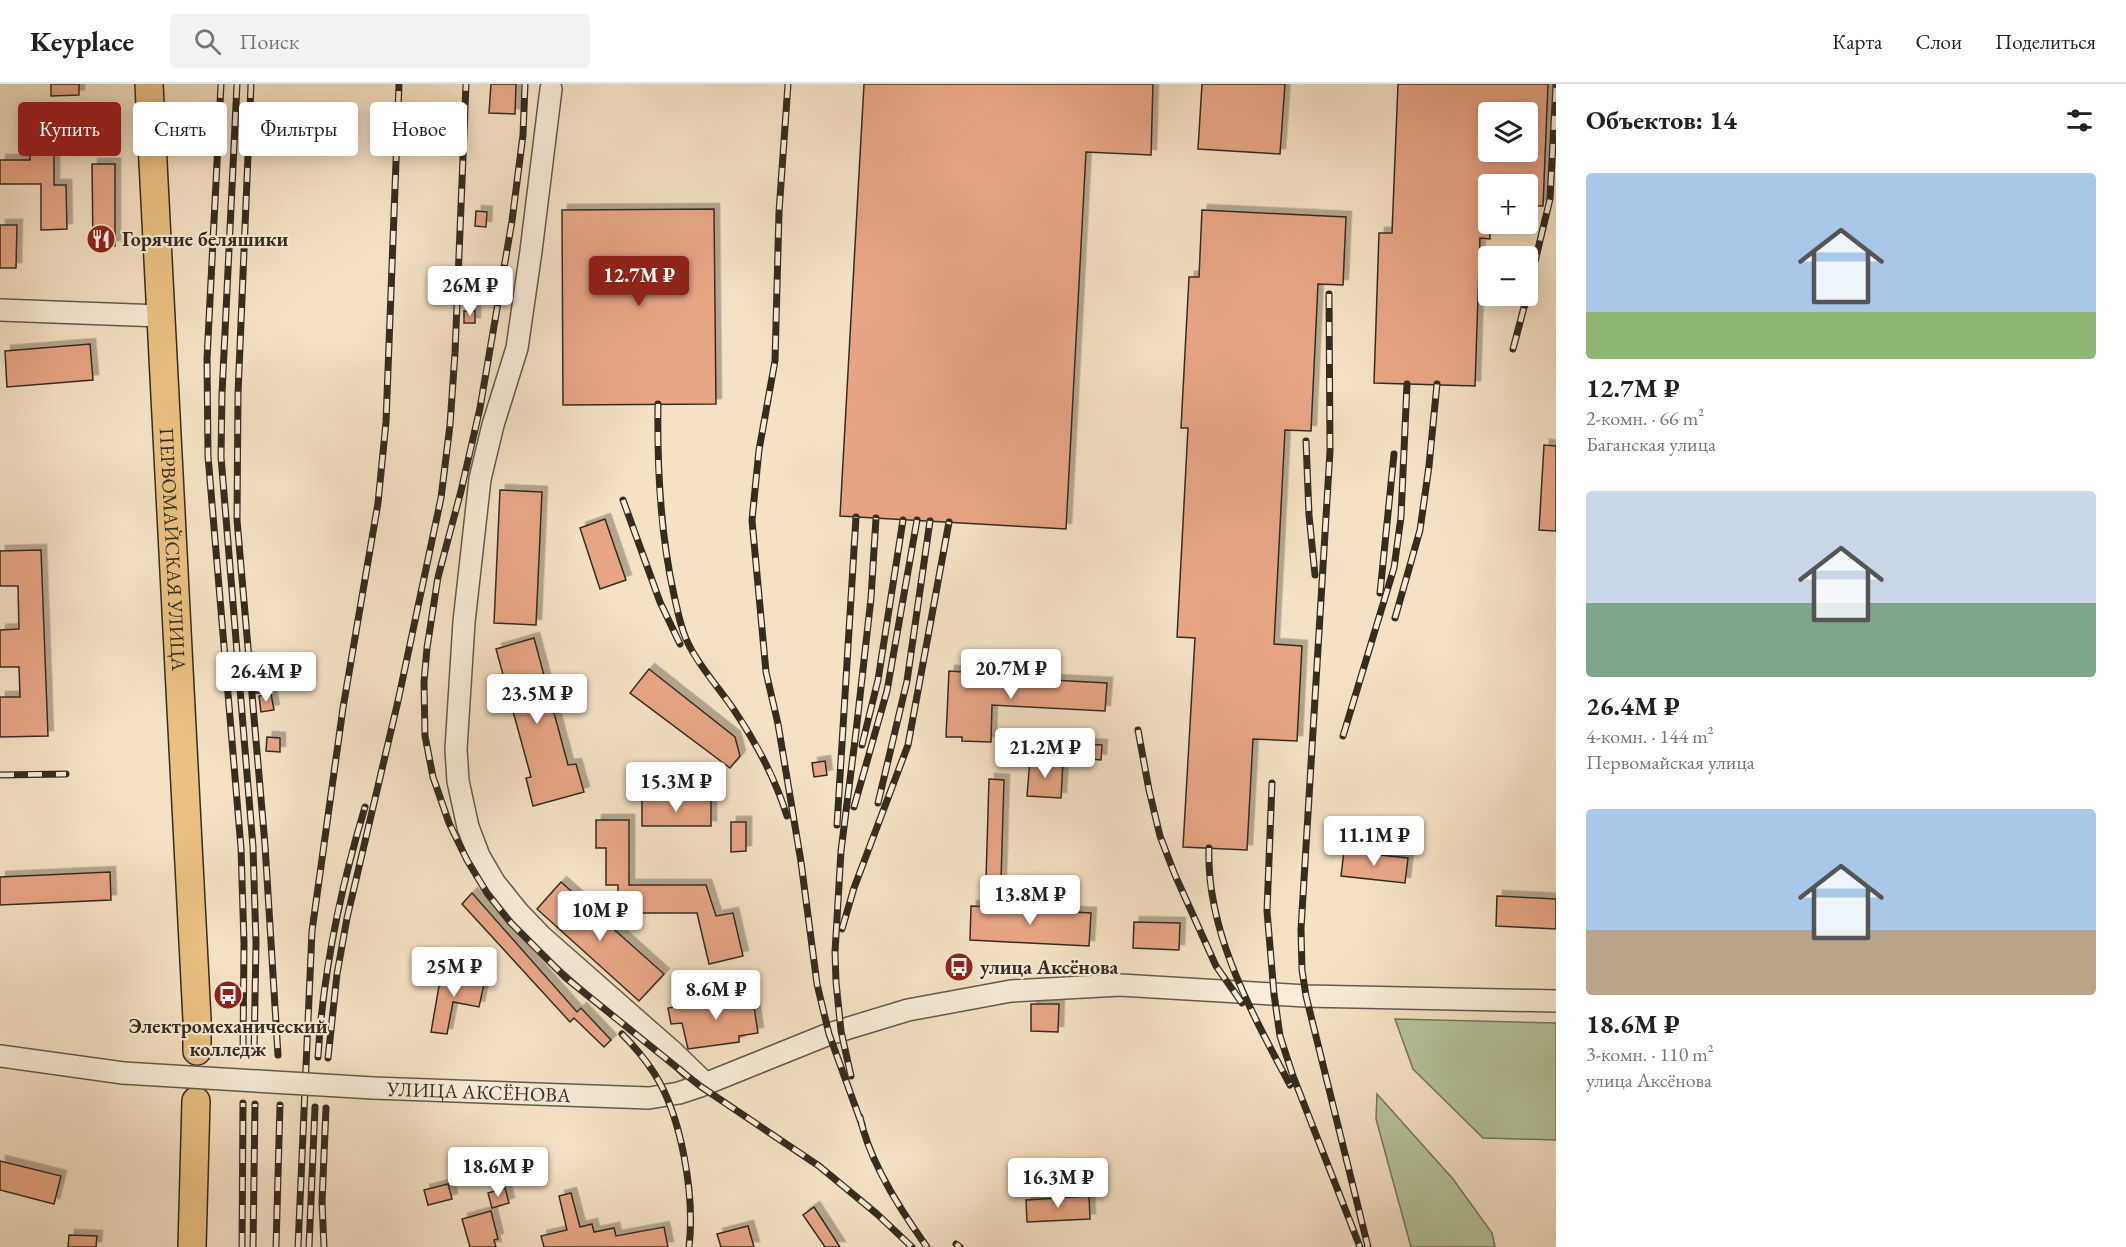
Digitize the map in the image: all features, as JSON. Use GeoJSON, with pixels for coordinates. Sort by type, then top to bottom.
{"type":"FeatureCollection","features":[{"type":"Feature","properties":{"kind":"main road","name":"ПЕРВОМАЙСКАЯ УЛИЦА"},"geometry":{"type":"LineString","coordinates":[[149,84],[196,1011],[196,1051]]}},
{"type":"Feature","properties":{"kind":"main road"},"geometry":{"type":"LineString","coordinates":[[192,1247],[196,1101]]}},
{"type":"Feature","properties":{"kind":"street"},"geometry":{"type":"LineString","coordinates":[[551,90],[517,348],[493,425],[480,479],[464,622],[456,749],[458,781],[468,827],[479,856],[494,882],[518,912],[542,937],[706,1084]]}},
{"type":"Feature","properties":{"kind":"street"},"geometry":{"type":"LineString","coordinates":[[0,310],[161,316]]}},
{"type":"Feature","properties":{"kind":"street","name":"УЛИЦА АКСЁНОВА"},"geometry":{"type":"LineString","coordinates":[[0,1056],[123,1073],[374,1088],[649,1098],[679,1093],[706,1084],[829,1034],[908,1010],[1011,991],[1120,986],[1306,996],[1556,1001]]}},
{"type":"Feature","properties":{"kind":"green space"},"geometry":{"type":"Polygon","coordinates":[[[1395,1019],[1556,1023],[1556,1140],[1483,1138],[1413,1069],[1395,1019]]]}},
{"type":"Feature","properties":{"kind":"green space"},"geometry":{"type":"Polygon","coordinates":[[[1377,1094],[1453,1179],[1492,1233],[1495,1247],[1411,1247],[1376,1119],[1377,1094]]]}},
{"type":"Feature","properties":{"kind":"building"},"geometry":{"type":"Polygon","coordinates":[[[51,84],[79,84],[79,95],[51,96],[51,84]]]}},
{"type":"Feature","properties":{"kind":"building"},"geometry":{"type":"Polygon","coordinates":[[[491,84],[516,84],[515,114],[489,113],[491,84]]]}},
{"type":"Feature","properties":{"kind":"building"},"geometry":{"type":"Polygon","coordinates":[[[864,84],[1153,84],[1151,155],[1086,152],[1066,529],[840,516],[864,84]]]}},
{"type":"Feature","properties":{"kind":"building"},"geometry":{"type":"Polygon","coordinates":[[[1202,84],[1285,84],[1280,154],[1198,149],[1202,84]]]}},
{"type":"Feature","properties":{"kind":"building"},"geometry":{"type":"Polygon","coordinates":[[[1398,84],[1548,84],[1543,206],[1538,206],[1538,174],[1478,174],[1478,234],[1490,234],[1490,239],[1480,238],[1478,246],[1475,386],[1374,383],[1379,233],[1392,233],[1398,84]]]}},
{"type":"Feature","properties":{"kind":"building"},"geometry":{"type":"Polygon","coordinates":[[[30,156],[54,156],[54,185],[66,185],[67,229],[41,230],[41,184],[0,184],[0,160],[30,160],[30,156]]]}},
{"type":"Feature","properties":{"kind":"building"},"geometry":{"type":"Polygon","coordinates":[[[92,164],[115,164],[115,246],[93,246],[92,164]]]}},
{"type":"Feature","properties":{"kind":"building"},"geometry":{"type":"Polygon","coordinates":[[[714,209],[716,404],[563,405],[562,210],[714,209]]]}},
{"type":"Feature","properties":{"kind":"building"},"geometry":{"type":"Polygon","coordinates":[[[1202,210],[1346,217],[1343,285],[1318,284],[1311,431],[1285,430],[1274,644],[1302,646],[1297,741],[1253,739],[1247,850],[1183,847],[1195,638],[1177,637],[1188,428],[1181,428],[1189,277],[1199,277],[1202,210]]]}},
{"type":"Feature","properties":{"kind":"building"},"geometry":{"type":"Polygon","coordinates":[[[476,211],[487,212],[486,227],[475,226],[476,211]]]}},
{"type":"Feature","properties":{"kind":"building"},"geometry":{"type":"Polygon","coordinates":[[[0,225],[17,225],[16,268],[0,268],[0,225]]]}},
{"type":"Feature","properties":{"kind":"building"},"geometry":{"type":"Polygon","coordinates":[[[464,311],[475,311],[475,323],[464,323],[464,311]]]}},
{"type":"Feature","properties":{"kind":"building"},"geometry":{"type":"Polygon","coordinates":[[[90,344],[93,380],[7,387],[5,351],[90,344]]]}},
{"type":"Feature","properties":{"kind":"building"},"geometry":{"type":"Polygon","coordinates":[[[1544,445],[1556,446],[1556,531],[1539,530],[1544,445]]]}},
{"type":"Feature","properties":{"kind":"building"},"geometry":{"type":"Polygon","coordinates":[[[500,490],[542,492],[536,625],[494,623],[500,490]]]}},
{"type":"Feature","properties":{"kind":"building"},"geometry":{"type":"Polygon","coordinates":[[[605,519],[626,580],[600,589],[580,528],[605,519]]]}},
{"type":"Feature","properties":{"kind":"building"},"geometry":{"type":"Polygon","coordinates":[[[41,550],[48,736],[0,737],[0,697],[20,697],[19,667],[0,667],[0,630],[19,629],[18,586],[0,586],[0,551],[41,550]]]}},
{"type":"Feature","properties":{"kind":"building"},"geometry":{"type":"Polygon","coordinates":[[[534,638],[568,765],[576,764],[584,792],[533,806],[526,778],[531,777],[496,649],[534,638]]]}},
{"type":"Feature","properties":{"kind":"building"},"geometry":{"type":"Polygon","coordinates":[[[649,669],[735,737],[740,756],[730,768],[630,693],[649,669]]]}},
{"type":"Feature","properties":{"kind":"building"},"geometry":{"type":"Polygon","coordinates":[[[949,671],[994,674],[994,677],[1107,683],[1105,711],[992,705],[991,742],[962,741],[962,737],[946,737],[949,671]]]}},
{"type":"Feature","properties":{"kind":"building"},"geometry":{"type":"Polygon","coordinates":[[[267,673],[268,693],[256,693],[255,674],[267,673]]]}},
{"type":"Feature","properties":{"kind":"building"},"geometry":{"type":"Polygon","coordinates":[[[271,694],[274,710],[261,712],[259,696],[271,694]]]}},
{"type":"Feature","properties":{"kind":"building"},"geometry":{"type":"Polygon","coordinates":[[[267,737],[280,738],[280,752],[266,751],[267,737]]]}},
{"type":"Feature","properties":{"kind":"building"},"geometry":{"type":"Polygon","coordinates":[[[1081,744],[1102,745],[1101,760],[1080,758],[1081,744]]]}},
{"type":"Feature","properties":{"kind":"building"},"geometry":{"type":"Polygon","coordinates":[[[1030,759],[1063,762],[1061,798],[1027,796],[1030,759]]]}},
{"type":"Feature","properties":{"kind":"building"},"geometry":{"type":"Polygon","coordinates":[[[825,761],[827,775],[814,777],[812,763],[825,761]]]}},
{"type":"Feature","properties":{"kind":"building"},"geometry":{"type":"Polygon","coordinates":[[[989,779],[1004,780],[1001,880],[986,879],[989,779]]]}},
{"type":"Feature","properties":{"kind":"building"},"geometry":{"type":"Polygon","coordinates":[[[642,799],[711,800],[711,826],[642,826],[642,799]]]}},
{"type":"Feature","properties":{"kind":"building"},"geometry":{"type":"Polygon","coordinates":[[[596,820],[629,820],[629,885],[706,885],[716,916],[733,913],[743,956],[709,964],[697,913],[618,913],[618,885],[606,885],[606,848],[596,848],[596,820]]]}},
{"type":"Feature","properties":{"kind":"building"},"geometry":{"type":"Polygon","coordinates":[[[731,822],[746,822],[746,851],[731,852],[731,822]]]}},
{"type":"Feature","properties":{"kind":"building"},"geometry":{"type":"Polygon","coordinates":[[[1344,851],[1408,858],[1405,883],[1341,876],[1344,851]]]}},
{"type":"Feature","properties":{"kind":"building"},"geometry":{"type":"Polygon","coordinates":[[[110,872],[111,900],[0,905],[0,877],[110,872]]]}},
{"type":"Feature","properties":{"kind":"building"},"geometry":{"type":"Polygon","coordinates":[[[561,882],[664,974],[639,1001],[537,909],[561,882]]]}},
{"type":"Feature","properties":{"kind":"building"},"geometry":{"type":"Polygon","coordinates":[[[472,893],[577,1012],[581,1008],[611,1040],[604,1047],[574,1018],[570,1022],[462,904],[472,893]]]}},
{"type":"Feature","properties":{"kind":"building"},"geometry":{"type":"Polygon","coordinates":[[[1497,896],[1556,899],[1556,929],[1496,926],[1497,896]]]}},
{"type":"Feature","properties":{"kind":"building"},"geometry":{"type":"Polygon","coordinates":[[[971,906],[1091,913],[1089,946],[970,940],[971,906]]]}},
{"type":"Feature","properties":{"kind":"building"},"geometry":{"type":"Polygon","coordinates":[[[1134,922],[1180,923],[1179,950],[1133,948],[1134,922]]]}},
{"type":"Feature","properties":{"kind":"building"},"geometry":{"type":"Polygon","coordinates":[[[442,969],[458,972],[457,978],[484,984],[479,1007],[453,1002],[447,1034],[431,1032],[442,969]]]}},
{"type":"Feature","properties":{"kind":"building"},"geometry":{"type":"Polygon","coordinates":[[[752,994],[758,1033],[739,1036],[739,1042],[688,1049],[682,1023],[671,1024],[668,1008],[752,994]]]}},
{"type":"Feature","properties":{"kind":"building"},"geometry":{"type":"Polygon","coordinates":[[[1031,1004],[1059,1004],[1058,1032],[1031,1031],[1031,1004]]]}},
{"type":"Feature","properties":{"kind":"building"},"geometry":{"type":"Polygon","coordinates":[[[0,1161],[61,1176],[54,1204],[0,1190],[0,1161]]]}},
{"type":"Feature","properties":{"kind":"building"},"geometry":{"type":"Polygon","coordinates":[[[448,1184],[452,1199],[428,1205],[424,1190],[448,1184]]]}},
{"type":"Feature","properties":{"kind":"building"},"geometry":{"type":"Polygon","coordinates":[[[505,1188],[509,1203],[492,1208],[488,1193],[505,1188]]]}},
{"type":"Feature","properties":{"kind":"building"},"geometry":{"type":"Polygon","coordinates":[[[571,1193],[580,1227],[592,1224],[594,1232],[614,1228],[616,1236],[664,1227],[668,1247],[544,1247],[541,1236],[567,1230],[559,1196],[571,1193]]]}},
{"type":"Feature","properties":{"kind":"building"},"geometry":{"type":"Polygon","coordinates":[[[1089,1196],[1090,1219],[1027,1222],[1026,1200],[1089,1196]]]}},
{"type":"Feature","properties":{"kind":"building"},"geometry":{"type":"Polygon","coordinates":[[[814,1207],[840,1247],[825,1247],[803,1215],[814,1207]]]}},
{"type":"Feature","properties":{"kind":"building"},"geometry":{"type":"Polygon","coordinates":[[[491,1211],[498,1239],[494,1240],[496,1247],[470,1247],[462,1219],[491,1211]]]}},
{"type":"Feature","properties":{"kind":"building"},"geometry":{"type":"Polygon","coordinates":[[[748,1226],[754,1247],[721,1247],[717,1234],[748,1226]]]}},
{"type":"Feature","properties":{"kind":"building"},"geometry":{"type":"Polygon","coordinates":[[[69,1235],[97,1236],[96,1247],[68,1247],[69,1235]]]}},
{"type":"Feature","properties":{"kind":"railway"},"geometry":{"type":"LineString","coordinates":[[221,84],[207,359],[208,456],[241,848],[244,943],[243,1053]]}},
{"type":"Feature","properties":{"kind":"railway"},"geometry":{"type":"LineString","coordinates":[[237,84],[221,457],[253,847],[256,943],[254,1054]]}},
{"type":"Feature","properties":{"kind":"railway"},"geometry":{"type":"LineString","coordinates":[[251,84],[238,394],[237,520],[265,845],[278,1055]]}},
{"type":"Feature","properties":{"kind":"railway"},"geometry":{"type":"LineString","coordinates":[[298,1247],[312,931],[343,708],[378,503],[386,422],[399,84]]}},
{"type":"Feature","properties":{"kind":"railway"},"geometry":{"type":"LineString","coordinates":[[328,1058],[337,974],[347,918],[398,701],[441,498],[450,425],[455,353],[466,84]]}},
{"type":"Feature","properties":{"kind":"railway"},"geometry":{"type":"LineString","coordinates":[[525,84],[523,135],[512,221],[480,408],[438,577],[427,648],[424,682],[425,736],[433,777],[449,823],[467,860],[487,893],[511,923],[566,978],[700,1086],[819,1166],[877,1214],[912,1247]]}},
{"type":"Feature","properties":{"kind":"railway"},"geometry":{"type":"LineString","coordinates":[[788,84],[779,212],[775,361],[759,450],[752,520],[766,672],[778,724],[801,862],[817,984],[829,1034],[862,1125]]}},
{"type":"Feature","properties":{"kind":"railway"},"geometry":{"type":"LineString","coordinates":[[1538,249],[1550,199],[1556,84]]}},
{"type":"Feature","properties":{"kind":"railway"},"geometry":{"type":"LineString","coordinates":[[1329,294],[1330,451],[1301,929],[1302,970],[1306,996],[1368,1247]]}},
{"type":"Feature","properties":{"kind":"railway"},"geometry":{"type":"LineString","coordinates":[[1513,349],[1524,306]]}},
{"type":"Feature","properties":{"kind":"railway"},"geometry":{"type":"LineString","coordinates":[[1343,736],[1394,568],[1401,517],[1407,384]]}},
{"type":"Feature","properties":{"kind":"railway"},"geometry":{"type":"LineString","coordinates":[[1395,618],[1420,530],[1437,384]]}},
{"type":"Feature","properties":{"kind":"railway"},"geometry":{"type":"LineString","coordinates":[[658,404],[658,452],[663,524],[669,571],[682,628],[695,655],[758,748],[787,816]]}},
{"type":"Feature","properties":{"kind":"railway"},"geometry":{"type":"LineString","coordinates":[[1306,441],[1309,515],[1315,575]]}},
{"type":"Feature","properties":{"kind":"railway"},"geometry":{"type":"LineString","coordinates":[[1380,593],[1394,454]]}},
{"type":"Feature","properties":{"kind":"railway"},"geometry":{"type":"LineString","coordinates":[[623,500],[660,602],[680,644]]}},
{"type":"Feature","properties":{"kind":"railway"},"geometry":{"type":"LineString","coordinates":[[837,825],[856,517]]}},
{"type":"Feature","properties":{"kind":"railway"},"geometry":{"type":"LineString","coordinates":[[851,1076],[841,1031],[835,952],[841,851],[871,598],[876,518]]}},
{"type":"Feature","properties":{"kind":"railway"},"geometry":{"type":"LineString","coordinates":[[862,745],[878,680],[903,520]]}},
{"type":"Feature","properties":{"kind":"railway"},"geometry":{"type":"LineString","coordinates":[[854,807],[887,691],[917,520]]}},
{"type":"Feature","properties":{"kind":"railway"},"geometry":{"type":"LineString","coordinates":[[878,803],[907,681],[930,521]]}},
{"type":"Feature","properties":{"kind":"railway"},"geometry":{"type":"LineString","coordinates":[[842,929],[854,888],[908,745],[949,522]]}},
{"type":"Feature","properties":{"kind":"railway"},"geometry":{"type":"LineString","coordinates":[[1138,730],[1160,836],[1216,966],[1242,1003]]}},
{"type":"Feature","properties":{"kind":"railway"},"geometry":{"type":"LineString","coordinates":[[0,775],[66,774]]}},
{"type":"Feature","properties":{"kind":"railway"},"geometry":{"type":"LineString","coordinates":[[1272,783],[1267,911],[1280,1036],[1293,1076],[1360,1247]]}},
{"type":"Feature","properties":{"kind":"railway"},"geometry":{"type":"LineString","coordinates":[[318,1057],[328,962],[348,869],[365,807]]}},
{"type":"Feature","properties":{"kind":"railway"},"geometry":{"type":"LineString","coordinates":[[1209,848],[1210,879],[1223,941],[1247,1001],[1290,1085]]}},
{"type":"Feature","properties":{"kind":"railway"},"geometry":{"type":"LineString","coordinates":[[622,1034],[654,1073],[672,1111],[688,1181],[689,1247]]}},
{"type":"Feature","properties":{"kind":"railway"},"geometry":{"type":"LineString","coordinates":[[242,1247],[243,1103]]}},
{"type":"Feature","properties":{"kind":"railway"},"geometry":{"type":"LineString","coordinates":[[253,1247],[255,1104]]}},
{"type":"Feature","properties":{"kind":"railway"},"geometry":{"type":"LineString","coordinates":[[276,1247],[280,1105]]}},
{"type":"Feature","properties":{"kind":"railway"},"geometry":{"type":"LineString","coordinates":[[309,1247],[315,1107]]}},
{"type":"Feature","properties":{"kind":"railway"},"geometry":{"type":"LineString","coordinates":[[324,1247],[322,1202],[326,1108]]}},
{"type":"Feature","properties":{"kind":"railway"},"geometry":{"type":"LineString","coordinates":[[860,1117],[864,1134],[878,1168],[927,1247]]}},
{"type":"Feature","properties":{"kind":"railway"},"geometry":{"type":"LineString","coordinates":[[956,1244],[960,1247]]}},
{"type":"Feature","properties":{"kind":"place","name":"Горячие беляшики"},"geometry":{"type":"Point","coordinates":[101,239]}},
{"type":"Feature","properties":{"kind":"place","name":"улица Аксёнова"},"geometry":{"type":"Point","coordinates":[959,967]}},
{"type":"Feature","properties":{"kind":"place","name":"Электромеханический колледж"},"geometry":{"type":"Point","coordinates":[228,995]}}]}
